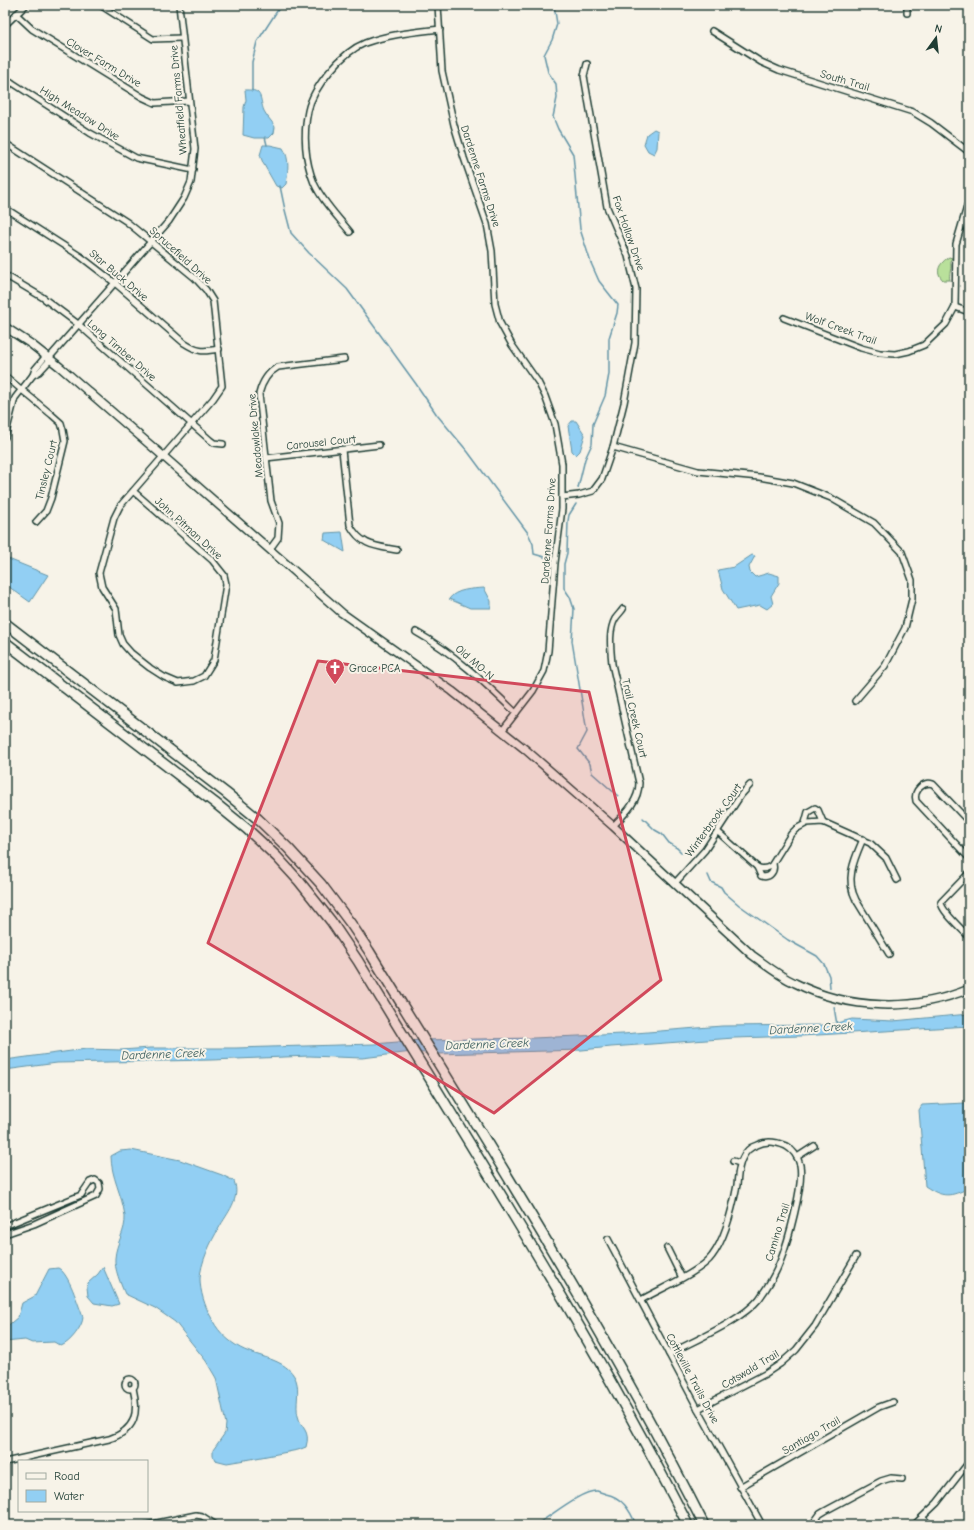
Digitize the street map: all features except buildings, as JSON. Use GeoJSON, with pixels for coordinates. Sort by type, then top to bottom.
{"type":"FeatureCollection","features":[{"type":"Feature","properties":{"kind":"highway"},"geometry":{"type":"LineString","coordinates":[[5,623],[226,793],[280,840],[317,880],[351,924],[414,1024],[604,1338],[704,1525]]}},
{"type":"Feature","properties":{"kind":"highway"},"geometry":{"type":"LineString","coordinates":[[5,642],[224,810],[264,845],[299,881],[331,921],[358,961],[586,1335],[688,1525]]}},
{"type":"Feature","properties":{"kind":"main road"},"geometry":{"type":"LineString","coordinates":[[5,326],[49,358],[342,613],[452,691],[502,730],[613,826],[752,955],[785,978],[824,995],[850,1002],[876,1005],[910,1004],[948,998],[969,989]]}},
{"type":"Feature","properties":{"kind":"street"},"geometry":{"type":"LineString","coordinates":[[5,25],[26,5]]}},
{"type":"Feature","properties":{"kind":"street"},"geometry":{"type":"LineString","coordinates":[[100,5],[153,39],[182,38]]}},
{"type":"Feature","properties":{"kind":"street","name":"Wheatfield Farms Drive"},"geometry":{"type":"LineString","coordinates":[[5,437],[15,398],[33,375],[39,372],[78,324],[169,220],[184,198],[191,182],[195,149],[179,5]]}},
{"type":"Feature","properties":{"kind":"street","name":"Dardenne Farms Drive"},"geometry":{"type":"LineString","coordinates":[[438,5],[442,71],[454,125],[487,224],[492,251],[494,304],[500,323],[512,345],[538,382],[550,410],[555,424],[562,464],[562,497],[548,651],[544,672],[533,692],[502,730]]}},
{"type":"Feature","properties":{"kind":"street"},"geometry":{"type":"LineString","coordinates":[[907,5],[907,12]]}},
{"type":"Feature","properties":{"kind":"street","name":"Clover Farm Drive"},"geometry":{"type":"LineString","coordinates":[[16,14],[32,29],[142,97],[155,103],[190,101]]}},
{"type":"Feature","properties":{"kind":"street"},"geometry":{"type":"LineString","coordinates":[[350,232],[314,184],[307,161],[305,139],[310,104],[324,78],[336,63],[352,50],[364,43],[393,34],[440,29]]}},
{"type":"Feature","properties":{"kind":"street","name":"South Trail"},"geometry":{"type":"LineString","coordinates":[[712,31],[755,58],[779,70],[913,112],[938,128],[969,152]]}},
{"type":"Feature","properties":{"kind":"street","name":"Fox Hollow Drive"},"geometry":{"type":"LineString","coordinates":[[562,497],[579,495],[593,491],[602,479],[613,447],[624,403],[635,343],[636,289],[628,256],[607,207],[584,76],[586,64]]}},
{"type":"Feature","properties":{"kind":"street","name":"High Meadow Drive"},"geometry":{"type":"LineString","coordinates":[[5,78],[90,133],[136,158],[193,170]]}},
{"type":"Feature","properties":{"kind":"street"},"geometry":{"type":"LineString","coordinates":[[5,92],[11,82]]}},
{"type":"Feature","properties":{"kind":"street","name":"Sprucefield Drive"},"geometry":{"type":"LineString","coordinates":[[5,144],[108,208],[127,222],[195,278],[206,290],[213,301],[222,386],[213,399],[163,456]]}},
{"type":"Feature","properties":{"kind":"street","name":"Wolf Creek Trail"},"geometry":{"type":"LineString","coordinates":[[784,318],[867,350],[880,353],[895,354],[909,351],[924,345],[946,324],[955,307],[956,244],[969,200]]}},
{"type":"Feature","properties":{"kind":"street","name":"Star Buck Drive"},"geometry":{"type":"LineString","coordinates":[[5,208],[80,256],[115,283],[195,351],[219,349]]}},
{"type":"Feature","properties":{"kind":"street","name":"Long Timber Drive"},"geometry":{"type":"LineString","coordinates":[[5,275],[42,297],[78,324],[191,424],[214,443],[223,444]]}},
{"type":"Feature","properties":{"kind":"street"},"geometry":{"type":"LineString","coordinates":[[955,307],[969,312]]}},
{"type":"Feature","properties":{"kind":"street","name":"Meadowlake Drive"},"geometry":{"type":"LineString","coordinates":[[270,549],[278,538],[279,523],[271,501],[259,394],[261,386],[267,376],[278,367],[344,359]]}},
{"type":"Feature","properties":{"kind":"street","name":"Tinsley Court"},"geometry":{"type":"LineString","coordinates":[[5,376],[60,423],[65,441],[46,511],[36,522]]}},
{"type":"Feature","properties":{"kind":"street","name":"Carousel Court"},"geometry":{"type":"LineString","coordinates":[[266,458],[379,445]]}},
{"type":"Feature","properties":{"kind":"street"},"geometry":{"type":"LineString","coordinates":[[613,447],[698,471],[753,476],[793,484],[831,498],[874,523],[902,552],[912,580],[912,599],[905,628],[885,666],[855,701]]}},
{"type":"Feature","properties":{"kind":"street"},"geometry":{"type":"LineString","coordinates":[[342,450],[350,525],[355,534],[361,540],[397,550]]}},
{"type":"Feature","properties":{"kind":"street","name":"John Pitman Drive"},"geometry":{"type":"LineString","coordinates":[[133,491],[212,560],[224,575],[226,584],[214,660],[204,676],[194,681],[185,683],[173,681],[150,668],[126,648],[119,635],[116,609],[100,582],[99,573],[114,518],[120,506],[163,456]]}},
{"type":"Feature","properties":{"kind":"street","name":"Trail Creek Court"},"geometry":{"type":"LineString","coordinates":[[613,826],[630,807],[637,797],[639,790],[639,783],[612,664],[610,648],[611,631],[615,619],[623,609]]}},
{"type":"Feature","properties":{"kind":"street","name":"Old MO-N"},"geometry":{"type":"LineString","coordinates":[[416,632],[437,644],[457,659],[516,713]]}},
{"type":"Feature","properties":{"kind":"street"},"geometry":{"type":"LineString","coordinates":[[969,822],[933,784],[928,782],[925,783],[917,790],[915,795],[916,801],[969,858]]}},
{"type":"Feature","properties":{"kind":"street","name":"Winterbrook Court"},"geometry":{"type":"LineString","coordinates":[[675,883],[701,856],[741,795],[750,785]]}},
{"type":"Feature","properties":{"kind":"street"},"geometry":{"type":"LineString","coordinates":[[805,823],[808,812],[815,808],[818,810],[823,822]]}},
{"type":"Feature","properties":{"kind":"street"},"geometry":{"type":"LineString","coordinates":[[718,832],[757,867],[766,869],[773,864],[791,834],[805,823],[823,822],[870,843],[890,863],[898,880]]}},
{"type":"Feature","properties":{"kind":"street"},"geometry":{"type":"LineString","coordinates":[[863,839],[851,869],[850,878],[853,892],[859,906],[889,954]]}},
{"type":"Feature","properties":{"kind":"street"},"geometry":{"type":"LineString","coordinates":[[757,867],[761,876],[766,877],[770,876],[773,872],[773,864]]}},
{"type":"Feature","properties":{"kind":"street"},"geometry":{"type":"LineString","coordinates":[[969,873],[942,899],[941,905],[944,911],[969,937]]}},
{"type":"Feature","properties":{"kind":"street"},"geometry":{"type":"LineString","coordinates":[[641,1300],[708,1262],[720,1243],[725,1231],[737,1187],[742,1157],[751,1148],[762,1142],[768,1142],[784,1146],[793,1152],[797,1157],[814,1146]]}},
{"type":"Feature","properties":{"kind":"street","name":"Camino Trail"},"geometry":{"type":"LineString","coordinates":[[669,1354],[744,1313],[755,1304],[763,1292],[781,1258],[796,1205],[800,1173],[797,1157]]}},
{"type":"Feature","properties":{"kind":"street"},"geometry":{"type":"LineString","coordinates":[[733,1161],[740,1163]]}},
{"type":"Feature","properties":{"kind":"street"},"geometry":{"type":"LineString","coordinates":[[5,1226],[82,1195],[90,1182],[95,1180],[99,1183],[100,1189],[96,1196],[34,1224],[5,1234]]}},
{"type":"Feature","properties":{"kind":"street","name":"Cottleville Trails Drive"},"geometry":{"type":"LineString","coordinates":[[608,1239],[698,1409],[762,1525]]}},
{"type":"Feature","properties":{"kind":"street"},"geometry":{"type":"LineString","coordinates":[[667,1248],[682,1278]]}},
{"type":"Feature","properties":{"kind":"street","name":"Cotswald Trail"},"geometry":{"type":"LineString","coordinates":[[698,1409],[765,1374],[780,1364],[796,1350],[815,1326],[856,1256]]}},
{"type":"Feature","properties":{"kind":"street"},"geometry":{"type":"LineString","coordinates":[[5,1462],[121,1435],[128,1429],[134,1419],[136,1404],[133,1388]]}},
{"type":"Feature","properties":{"kind":"street","name":"Santiago Trail"},"geometry":{"type":"LineString","coordinates":[[740,1487],[879,1407],[893,1402]]}},
{"type":"Feature","properties":{"kind":"street"},"geometry":{"type":"LineString","coordinates":[[914,1525],[923,1518],[969,1462]]}},
{"type":"Feature","properties":{"kind":"street"},"geometry":{"type":"LineString","coordinates":[[812,1525],[820,1514],[881,1481],[891,1478],[902,1479]]}},
{"type":"Feature","properties":{"kind":"street"},"geometry":{"type":"LineString","coordinates":[[147,1525],[196,1515],[202,1516],[216,1525]]}},
{"type":"Feature","properties":{"kind":"street"},"geometry":{"type":"LineString","coordinates":[[923,1518],[930,1525]]}},
{"type":"Feature","properties":{"kind":"highlighted area"},"geometry":{"type":"Polygon","coordinates":[[[318,661],[589,692],[661,980],[494,1113],[208,943],[318,661]]]}},
{"type":"Feature","properties":{"kind":"green space"},"geometry":{"type":"Polygon","coordinates":[[[949,257],[952,258],[950,261],[950,280],[943,280],[940,277],[939,267],[949,257]]]}},
{"type":"Feature","properties":{"kind":"water"},"geometry":{"type":"Polygon","coordinates":[[[245,90],[255,91],[260,96],[264,111],[275,127],[274,133],[269,138],[254,138],[243,135],[244,107],[246,100],[245,90]]]}},
{"type":"Feature","properties":{"kind":"water"},"geometry":{"type":"Polygon","coordinates":[[[654,129],[658,131],[657,148],[654,154],[648,151],[644,144],[647,134],[654,129]]]}},
{"type":"Feature","properties":{"kind":"water"},"geometry":{"type":"Polygon","coordinates":[[[263,145],[283,148],[287,156],[288,165],[286,184],[282,188],[276,186],[263,163],[260,155],[263,145]]]}},
{"type":"Feature","properties":{"kind":"water"},"geometry":{"type":"Polygon","coordinates":[[[572,421],[576,421],[585,435],[580,451],[576,455],[572,451],[568,426],[572,421]]]}},
{"type":"Feature","properties":{"kind":"water"},"geometry":{"type":"Polygon","coordinates":[[[342,532],[345,552],[324,540],[325,533],[342,532]]]}},
{"type":"Feature","properties":{"kind":"water"},"geometry":{"type":"Polygon","coordinates":[[[752,555],[755,556],[749,567],[750,572],[755,577],[769,573],[779,576],[779,583],[771,596],[773,604],[767,609],[760,605],[736,610],[723,589],[718,570],[734,567],[752,555]]]}},
{"type":"Feature","properties":{"kind":"water"},"geometry":{"type":"Polygon","coordinates":[[[6,558],[48,575],[30,602],[5,584],[6,558]]]}},
{"type":"Feature","properties":{"kind":"water"},"geometry":{"type":"Polygon","coordinates":[[[484,588],[491,601],[491,608],[470,608],[449,599],[460,591],[484,588]]]}},
{"type":"Feature","properties":{"kind":"water","name":"Dardenne Creek"},"geometry":{"type":"Polygon","coordinates":[[[969,1014],[969,1026],[801,1036],[734,1038],[582,1050],[438,1054],[412,1052],[362,1058],[309,1056],[212,1060],[57,1063],[5,1070],[5,1060],[86,1049],[121,1050],[150,1048],[236,1048],[374,1044],[421,1040],[533,1038],[623,1034],[722,1026],[829,1025],[852,1019],[893,1021],[969,1014]]]}},
{"type":"Feature","properties":{"kind":"water"},"geometry":{"type":"Polygon","coordinates":[[[969,1104],[969,1188],[947,1195],[937,1193],[925,1186],[919,1110],[922,1105],[969,1104]]]}},
{"type":"Feature","properties":{"kind":"water"},"geometry":{"type":"Polygon","coordinates":[[[131,1150],[180,1160],[222,1175],[234,1181],[236,1194],[232,1206],[206,1253],[200,1273],[203,1299],[216,1326],[229,1340],[244,1350],[278,1362],[292,1372],[297,1384],[298,1416],[307,1437],[306,1447],[298,1450],[227,1463],[215,1460],[213,1450],[225,1433],[226,1424],[216,1378],[206,1361],[175,1322],[155,1308],[125,1294],[117,1271],[115,1258],[124,1227],[125,1216],[122,1200],[111,1164],[111,1156],[120,1151],[131,1150]]]}},
{"type":"Feature","properties":{"kind":"water"},"geometry":{"type":"Polygon","coordinates":[[[103,1267],[119,1304],[112,1306],[94,1303],[88,1296],[88,1283],[103,1267]]]}},
{"type":"Feature","properties":{"kind":"water"},"geometry":{"type":"Polygon","coordinates":[[[58,1268],[66,1276],[83,1317],[81,1325],[75,1334],[61,1346],[54,1342],[32,1343],[25,1340],[5,1342],[5,1328],[18,1317],[22,1303],[35,1296],[49,1269],[58,1268]]]}},
{"type":"Feature","properties":{"kind":"waterway"},"geometry":{"type":"LineString","coordinates":[[252,91],[252,62],[257,42],[281,5]]}},
{"type":"Feature","properties":{"kind":"waterway"},"geometry":{"type":"LineString","coordinates":[[554,5],[557,24],[552,40],[544,55],[548,72],[556,84],[557,98],[553,117],[558,129],[573,154],[580,229],[591,263],[599,281],[618,305],[609,338],[609,374],[605,396],[593,424],[592,444],[585,459],[578,488]]}},
{"type":"Feature","properties":{"kind":"waterway"},"geometry":{"type":"LineString","coordinates":[[265,137],[267,145]]}},
{"type":"Feature","properties":{"kind":"waterway"},"geometry":{"type":"LineString","coordinates":[[280,186],[291,233],[309,253],[347,289],[437,415],[468,452],[528,533],[533,544],[534,554],[551,559]]}},
{"type":"Feature","properties":{"kind":"waterway"},"geometry":{"type":"LineString","coordinates":[[576,504],[569,515],[568,521],[567,553],[564,564],[564,588],[570,597],[574,609],[572,641],[587,732],[578,749],[590,764],[592,773],[618,796]]}},
{"type":"Feature","properties":{"kind":"waterway"},"geometry":{"type":"LineString","coordinates":[[643,818],[655,830],[662,834],[669,843],[682,853]]}},
{"type":"Feature","properties":{"kind":"waterway"},"geometry":{"type":"LineString","coordinates":[[708,875],[711,882],[721,887],[724,892],[739,905],[788,940],[817,956],[824,964],[829,976],[830,988]]}},
{"type":"Feature","properties":{"kind":"waterway","name":"Dardenne Creek"},"geometry":{"type":"LineString","coordinates":[[834,1007],[837,1025]]}},
{"type":"Feature","properties":{"kind":"waterway"},"geometry":{"type":"LineString","coordinates":[[535,1525],[574,1499],[590,1492],[597,1491],[617,1498],[621,1501],[628,1509],[636,1525]]}},
{"type":"Feature","properties":{"kind":"place","name":"Grace PCA"},"geometry":{"type":"Point","coordinates":[335,685]}}]}
